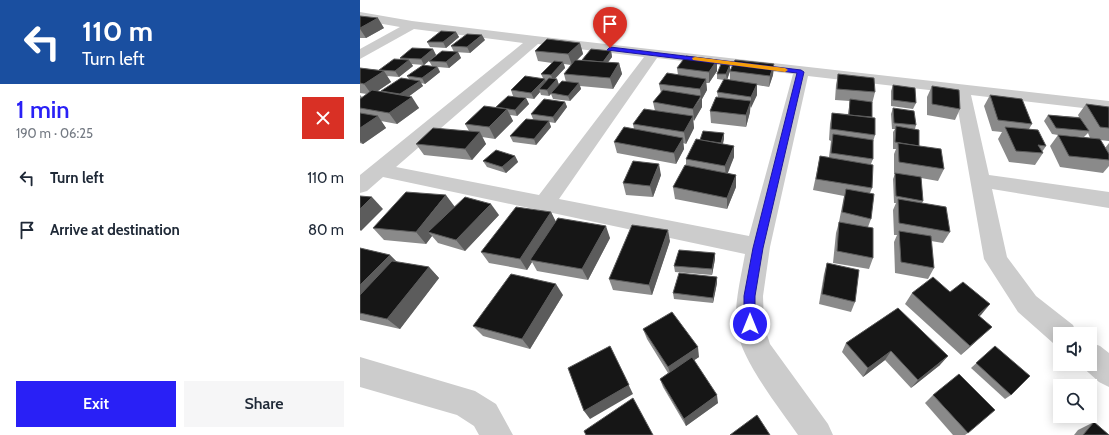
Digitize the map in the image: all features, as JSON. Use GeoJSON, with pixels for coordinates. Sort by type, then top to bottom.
{"type":"FeatureCollection","features":[{"type":"Feature","properties":{"kind":"street"},"geometry":{"type":"LineString","coordinates":[[360,16],[412,25],[654,53],[801,72],[1109,106]]}},
{"type":"Feature","properties":{"kind":"street"},"geometry":{"type":"LineString","coordinates":[[360,55],[412,25]]}},
{"type":"Feature","properties":{"kind":"street"},"geometry":{"type":"LineString","coordinates":[[360,186],[535,40]]}},
{"type":"Feature","properties":{"kind":"street"},"geometry":{"type":"LineString","coordinates":[[545,203],[654,53]]}},
{"type":"Feature","properties":{"kind":"street"},"geometry":{"type":"LineString","coordinates":[[801,72],[758,248],[750,296],[750,324],[760,352],[817,435]]}},
{"type":"Feature","properties":{"kind":"street"},"geometry":{"type":"LineString","coordinates":[[962,89],[996,259],[1027,304],[1055,327]]}},
{"type":"Feature","properties":{"kind":"street"},"geometry":{"type":"LineString","coordinates":[[379,170],[758,248]]}},
{"type":"Feature","properties":{"kind":"street"},"geometry":{"type":"LineString","coordinates":[[980,180],[1109,200]]}},
{"type":"Feature","properties":{"kind":"street"},"geometry":{"type":"LineString","coordinates":[[1097,362],[1109,372]]}},
{"type":"Feature","properties":{"kind":"street"},"geometry":{"type":"LineString","coordinates":[[360,372],[464,402],[485,415],[497,435]]}},
{"type":"Feature","properties":{"kind":"building"},"geometry":{"type":"Polygon","coordinates":[[[360,16],[378,18],[360,28],[360,16]]]}},
{"type":"Feature","properties":{"kind":"building"},"geometry":{"type":"Polygon","coordinates":[[[441,31],[456,32],[443,42],[427,42],[441,31]]]}},
{"type":"Feature","properties":{"kind":"building"},"geometry":{"type":"Polygon","coordinates":[[[467,34],[482,35],[467,47],[451,46],[467,34]]]}},
{"type":"Feature","properties":{"kind":"building"},"geometry":{"type":"Polygon","coordinates":[[[547,39],[580,43],[568,54],[535,51],[547,39]]]}},
{"type":"Feature","properties":{"kind":"building"},"geometry":{"type":"Polygon","coordinates":[[[412,48],[433,49],[421,59],[400,58],[412,48]]]}},
{"type":"Feature","properties":{"kind":"building"},"geometry":{"type":"Polygon","coordinates":[[[591,49],[611,51],[603,62],[582,60],[591,49]]]}},
{"type":"Feature","properties":{"kind":"building"},"geometry":{"type":"Polygon","coordinates":[[[442,51],[458,52],[446,62],[429,61],[442,51]]]}},
{"type":"Feature","properties":{"kind":"building"},"geometry":{"type":"Polygon","coordinates":[[[686,56],[717,60],[709,72],[677,68],[686,56]]]}},
{"type":"Feature","properties":{"kind":"building"},"geometry":{"type":"Polygon","coordinates":[[[394,59],[409,60],[395,71],[379,70],[394,59]]]}},
{"type":"Feature","properties":{"kind":"building"},"geometry":{"type":"Polygon","coordinates":[[[575,60],[619,63],[610,78],[564,74],[575,60]]]}},
{"type":"Feature","properties":{"kind":"building"},"geometry":{"type":"Polygon","coordinates":[[[735,60],[774,64],[770,76],[730,71],[735,60]]]}},
{"type":"Feature","properties":{"kind":"building"},"geometry":{"type":"Polygon","coordinates":[[[554,61],[563,62],[551,75],[541,74],[554,61]]]}},
{"type":"Feature","properties":{"kind":"building"},"geometry":{"type":"Polygon","coordinates":[[[721,64],[730,65],[726,74],[717,74],[721,64]]]}},
{"type":"Feature","properties":{"kind":"building"},"geometry":{"type":"Polygon","coordinates":[[[423,65],[437,67],[422,78],[407,76],[423,65]]]}},
{"type":"Feature","properties":{"kind":"building"},"geometry":{"type":"Polygon","coordinates":[[[360,68],[384,71],[364,84],[360,83],[360,68]]]}},
{"type":"Feature","properties":{"kind":"building"},"geometry":{"type":"Polygon","coordinates":[[[667,73],[706,79],[700,89],[659,84],[667,73]]]}},
{"type":"Feature","properties":{"kind":"building"},"geometry":{"type":"Polygon","coordinates":[[[838,74],[874,78],[875,92],[837,89],[838,74]]]}},
{"type":"Feature","properties":{"kind":"building"},"geometry":{"type":"Polygon","coordinates":[[[525,76],[545,79],[531,93],[511,90],[525,76]]]}},
{"type":"Feature","properties":{"kind":"building"},"geometry":{"type":"Polygon","coordinates":[[[401,78],[420,81],[400,94],[381,91],[401,78]]]}},
{"type":"Feature","properties":{"kind":"building"},"geometry":{"type":"Polygon","coordinates":[[[549,78],[557,79],[547,90],[539,89],[549,78]]]}},
{"type":"Feature","properties":{"kind":"building"},"geometry":{"type":"Polygon","coordinates":[[[724,79],[757,84],[751,97],[717,92],[724,79]]]}},
{"type":"Feature","properties":{"kind":"building"},"geometry":{"type":"Polygon","coordinates":[[[562,81],[579,83],[568,96],[551,93],[562,81]]]}},
{"type":"Feature","properties":{"kind":"building"},"geometry":{"type":"Polygon","coordinates":[[[893,85],[915,88],[916,103],[893,100],[893,85]]]}},
{"type":"Feature","properties":{"kind":"building"},"geometry":{"type":"Polygon","coordinates":[[[932,86],[959,90],[960,109],[932,104],[932,86]]]}},
{"type":"Feature","properties":{"kind":"building"},"geometry":{"type":"Polygon","coordinates":[[[372,90],[412,97],[389,113],[360,108],[360,99],[372,90]]]}},
{"type":"Feature","properties":{"kind":"building"},"geometry":{"type":"Polygon","coordinates":[[[663,90],[701,96],[693,109],[653,102],[663,90]]]}},
{"type":"Feature","properties":{"kind":"building"},"geometry":{"type":"Polygon","coordinates":[[[990,95],[1022,99],[1032,124],[998,120],[990,95]]]}},
{"type":"Feature","properties":{"kind":"building"},"geometry":{"type":"Polygon","coordinates":[[[508,96],[526,98],[515,110],[496,107],[508,96]]]}},
{"type":"Feature","properties":{"kind":"building"},"geometry":{"type":"Polygon","coordinates":[[[716,97],[751,101],[746,115],[710,111],[716,97]]]}},
{"type":"Feature","properties":{"kind":"building"},"geometry":{"type":"Polygon","coordinates":[[[544,99],[565,102],[553,117],[531,114],[544,99]]]}},
{"type":"Feature","properties":{"kind":"building"},"geometry":{"type":"Polygon","coordinates":[[[850,99],[872,102],[872,117],[849,115],[850,99]]]}},
{"type":"Feature","properties":{"kind":"building"},"geometry":{"type":"Polygon","coordinates":[[[1086,104],[1109,107],[1109,128],[1100,127],[1086,104]]]}},
{"type":"Feature","properties":{"kind":"building"},"geometry":{"type":"Polygon","coordinates":[[[484,106],[507,109],[489,127],[465,124],[484,106]]]}},
{"type":"Feature","properties":{"kind":"building"},"geometry":{"type":"Polygon","coordinates":[[[893,108],[914,111],[916,125],[894,123],[893,108]]]}},
{"type":"Feature","properties":{"kind":"building"},"geometry":{"type":"Polygon","coordinates":[[[644,109],[693,116],[684,132],[633,124],[644,109]]]}},
{"type":"Feature","properties":{"kind":"building"},"geometry":{"type":"Polygon","coordinates":[[[360,113],[378,116],[360,128],[360,113]]]}},
{"type":"Feature","properties":{"kind":"building"},"geometry":{"type":"Polygon","coordinates":[[[832,113],[875,118],[875,135],[831,129],[832,113]]]}},
{"type":"Feature","properties":{"kind":"building"},"geometry":{"type":"Polygon","coordinates":[[[1048,115],[1080,118],[1089,131],[1056,128],[1048,115]]]}},
{"type":"Feature","properties":{"kind":"building"},"geometry":{"type":"Polygon","coordinates":[[[526,119],[549,121],[534,139],[510,136],[526,119]]]}},
{"type":"Feature","properties":{"kind":"building"},"geometry":{"type":"Polygon","coordinates":[[[896,126],[919,130],[919,146],[895,142],[896,126]]]}},
{"type":"Feature","properties":{"kind":"building"},"geometry":{"type":"Polygon","coordinates":[[[624,127],[683,138],[674,153],[614,142],[624,127]]]}},
{"type":"Feature","properties":{"kind":"building"},"geometry":{"type":"Polygon","coordinates":[[[1005,127],[1038,130],[1046,146],[1038,145],[1043,153],[1016,151],[1005,127]]]}},
{"type":"Feature","properties":{"kind":"building"},"geometry":{"type":"Polygon","coordinates":[[[433,128],[480,132],[465,149],[416,144],[433,128]]]}},
{"type":"Feature","properties":{"kind":"building"},"geometry":{"type":"Polygon","coordinates":[[[703,131],[724,133],[721,143],[700,140],[703,131]]]}},
{"type":"Feature","properties":{"kind":"building"},"geometry":{"type":"Polygon","coordinates":[[[833,134],[873,140],[873,159],[831,153],[833,134]]]}},
{"type":"Feature","properties":{"kind":"building"},"geometry":{"type":"Polygon","coordinates":[[[1058,135],[1100,139],[1109,154],[1109,160],[1069,156],[1058,135]]]}},
{"type":"Feature","properties":{"kind":"building"},"geometry":{"type":"Polygon","coordinates":[[[696,139],[734,146],[725,166],[686,159],[696,139]]]}},
{"type":"Feature","properties":{"kind":"building"},"geometry":{"type":"Polygon","coordinates":[[[898,143],[941,149],[944,169],[899,162],[898,143]]]}},
{"type":"Feature","properties":{"kind":"building"},"geometry":{"type":"Polygon","coordinates":[[[496,150],[515,156],[502,167],[483,161],[496,150]]]}},
{"type":"Feature","properties":{"kind":"building"},"geometry":{"type":"Polygon","coordinates":[[[820,156],[873,165],[872,188],[816,179],[820,156]]]}},
{"type":"Feature","properties":{"kind":"building"},"geometry":{"type":"Polygon","coordinates":[[[633,161],[659,164],[650,186],[623,183],[633,161]]]}},
{"type":"Feature","properties":{"kind":"building"},"geometry":{"type":"Polygon","coordinates":[[[685,165],[736,175],[727,198],[673,187],[685,165]]]}},
{"type":"Feature","properties":{"kind":"building"},"geometry":{"type":"Polygon","coordinates":[[[895,173],[921,177],[923,201],[896,196],[895,173]]]}},
{"type":"Feature","properties":{"kind":"building"},"geometry":{"type":"Polygon","coordinates":[[[846,189],[874,194],[871,219],[842,212],[846,189]]]}},
{"type":"Feature","properties":{"kind":"building"},"geometry":{"type":"Polygon","coordinates":[[[406,192],[446,195],[416,232],[373,228],[406,192]]]}},
{"type":"Feature","properties":{"kind":"building"},"geometry":{"type":"Polygon","coordinates":[[[360,196],[372,197],[360,209],[360,196]]]}},
{"type":"Feature","properties":{"kind":"building"},"geometry":{"type":"Polygon","coordinates":[[[465,197],[491,204],[456,240],[428,232],[465,197]]]}},
{"type":"Feature","properties":{"kind":"building"},"geometry":{"type":"Polygon","coordinates":[[[898,199],[946,207],[950,232],[899,223],[898,199]]]}},
{"type":"Feature","properties":{"kind":"building"},"geometry":{"type":"Polygon","coordinates":[[[516,207],[551,212],[520,259],[481,252],[516,207]]]}},
{"type":"Feature","properties":{"kind":"building"},"geometry":{"type":"Polygon","coordinates":[[[558,218],[606,226],[582,269],[530,260],[558,218]]]}},
{"type":"Feature","properties":{"kind":"building"},"geometry":{"type":"Polygon","coordinates":[[[839,222],[873,228],[873,258],[837,251],[839,222]]]}},
{"type":"Feature","properties":{"kind":"building"},"geometry":{"type":"Polygon","coordinates":[[[632,225],[668,230],[649,285],[609,279],[632,225]]]}},
{"type":"Feature","properties":{"kind":"building"},"geometry":{"type":"Polygon","coordinates":[[[899,231],[931,236],[934,268],[901,262],[899,231]]]}},
{"type":"Feature","properties":{"kind":"building"},"geometry":{"type":"Polygon","coordinates":[[[360,248],[390,255],[360,285],[360,248]]]}},
{"type":"Feature","properties":{"kind":"building"},"geometry":{"type":"Polygon","coordinates":[[[679,250],[715,253],[712,269],[674,266],[679,250]]]}},
{"type":"Feature","properties":{"kind":"building"},"geometry":{"type":"Polygon","coordinates":[[[392,261],[429,267],[387,319],[360,313],[360,295],[392,261]]]}},
{"type":"Feature","properties":{"kind":"building"},"geometry":{"type":"Polygon","coordinates":[[[827,263],[859,270],[855,302],[822,294],[827,263]]]}},
{"type":"Feature","properties":{"kind":"building"},"geometry":{"type":"Polygon","coordinates":[[[679,273],[717,277],[713,298],[673,293],[679,273]]]}},
{"type":"Feature","properties":{"kind":"building"},"geometry":{"type":"Polygon","coordinates":[[[511,274],[556,284],[522,339],[473,326],[511,274]]]}},
{"type":"Feature","properties":{"kind":"building"},"geometry":{"type":"Polygon","coordinates":[[[933,277],[950,292],[963,282],[990,304],[978,315],[992,327],[970,346],[912,293],[933,277]]]}},
{"type":"Feature","properties":{"kind":"building"},"geometry":{"type":"Polygon","coordinates":[[[898,308],[948,356],[918,380],[891,351],[868,368],[846,343],[898,308]]]}},
{"type":"Feature","properties":{"kind":"building"},"geometry":{"type":"Polygon","coordinates":[[[672,312],[698,347],[668,367],[643,329],[672,312]]]}},
{"type":"Feature","properties":{"kind":"building"},"geometry":{"type":"Polygon","coordinates":[[[610,346],[629,385],[584,411],[568,368],[610,346]]]}},
{"type":"Feature","properties":{"kind":"building"},"geometry":{"type":"Polygon","coordinates":[[[995,346],[1030,376],[1011,395],[976,363],[995,346]]]}},
{"type":"Feature","properties":{"kind":"building"},"geometry":{"type":"Polygon","coordinates":[[[692,357],[717,395],[684,419],[660,379],[692,357]]]}},
{"type":"Feature","properties":{"kind":"building"},"geometry":{"type":"Polygon","coordinates":[[[959,374],[995,410],[968,433],[933,395],[959,374]]]}},
{"type":"Feature","properties":{"kind":"building"},"geometry":{"type":"Polygon","coordinates":[[[633,398],[653,435],[586,435],[584,431],[633,398]]]}},
{"type":"Feature","properties":{"kind":"building"},"geometry":{"type":"Polygon","coordinates":[[[757,415],[770,435],[730,435],[757,415]]]}},
{"type":"Feature","properties":{"kind":"building"},"geometry":{"type":"Polygon","coordinates":[[[1093,423],[1095,423],[1109,435],[1083,435],[1093,423]]]}},
{"type":"Feature","properties":{"kind":"slow traffic"},"geometry":{"type":"LineString","coordinates":[[695,58],[785,70]]}},
{"type":"Feature","properties":{"kind":"route"},"geometry":{"type":"LineString","coordinates":[[610,48],[801,72],[758,248],[750,296],[750,324]]}}]}
